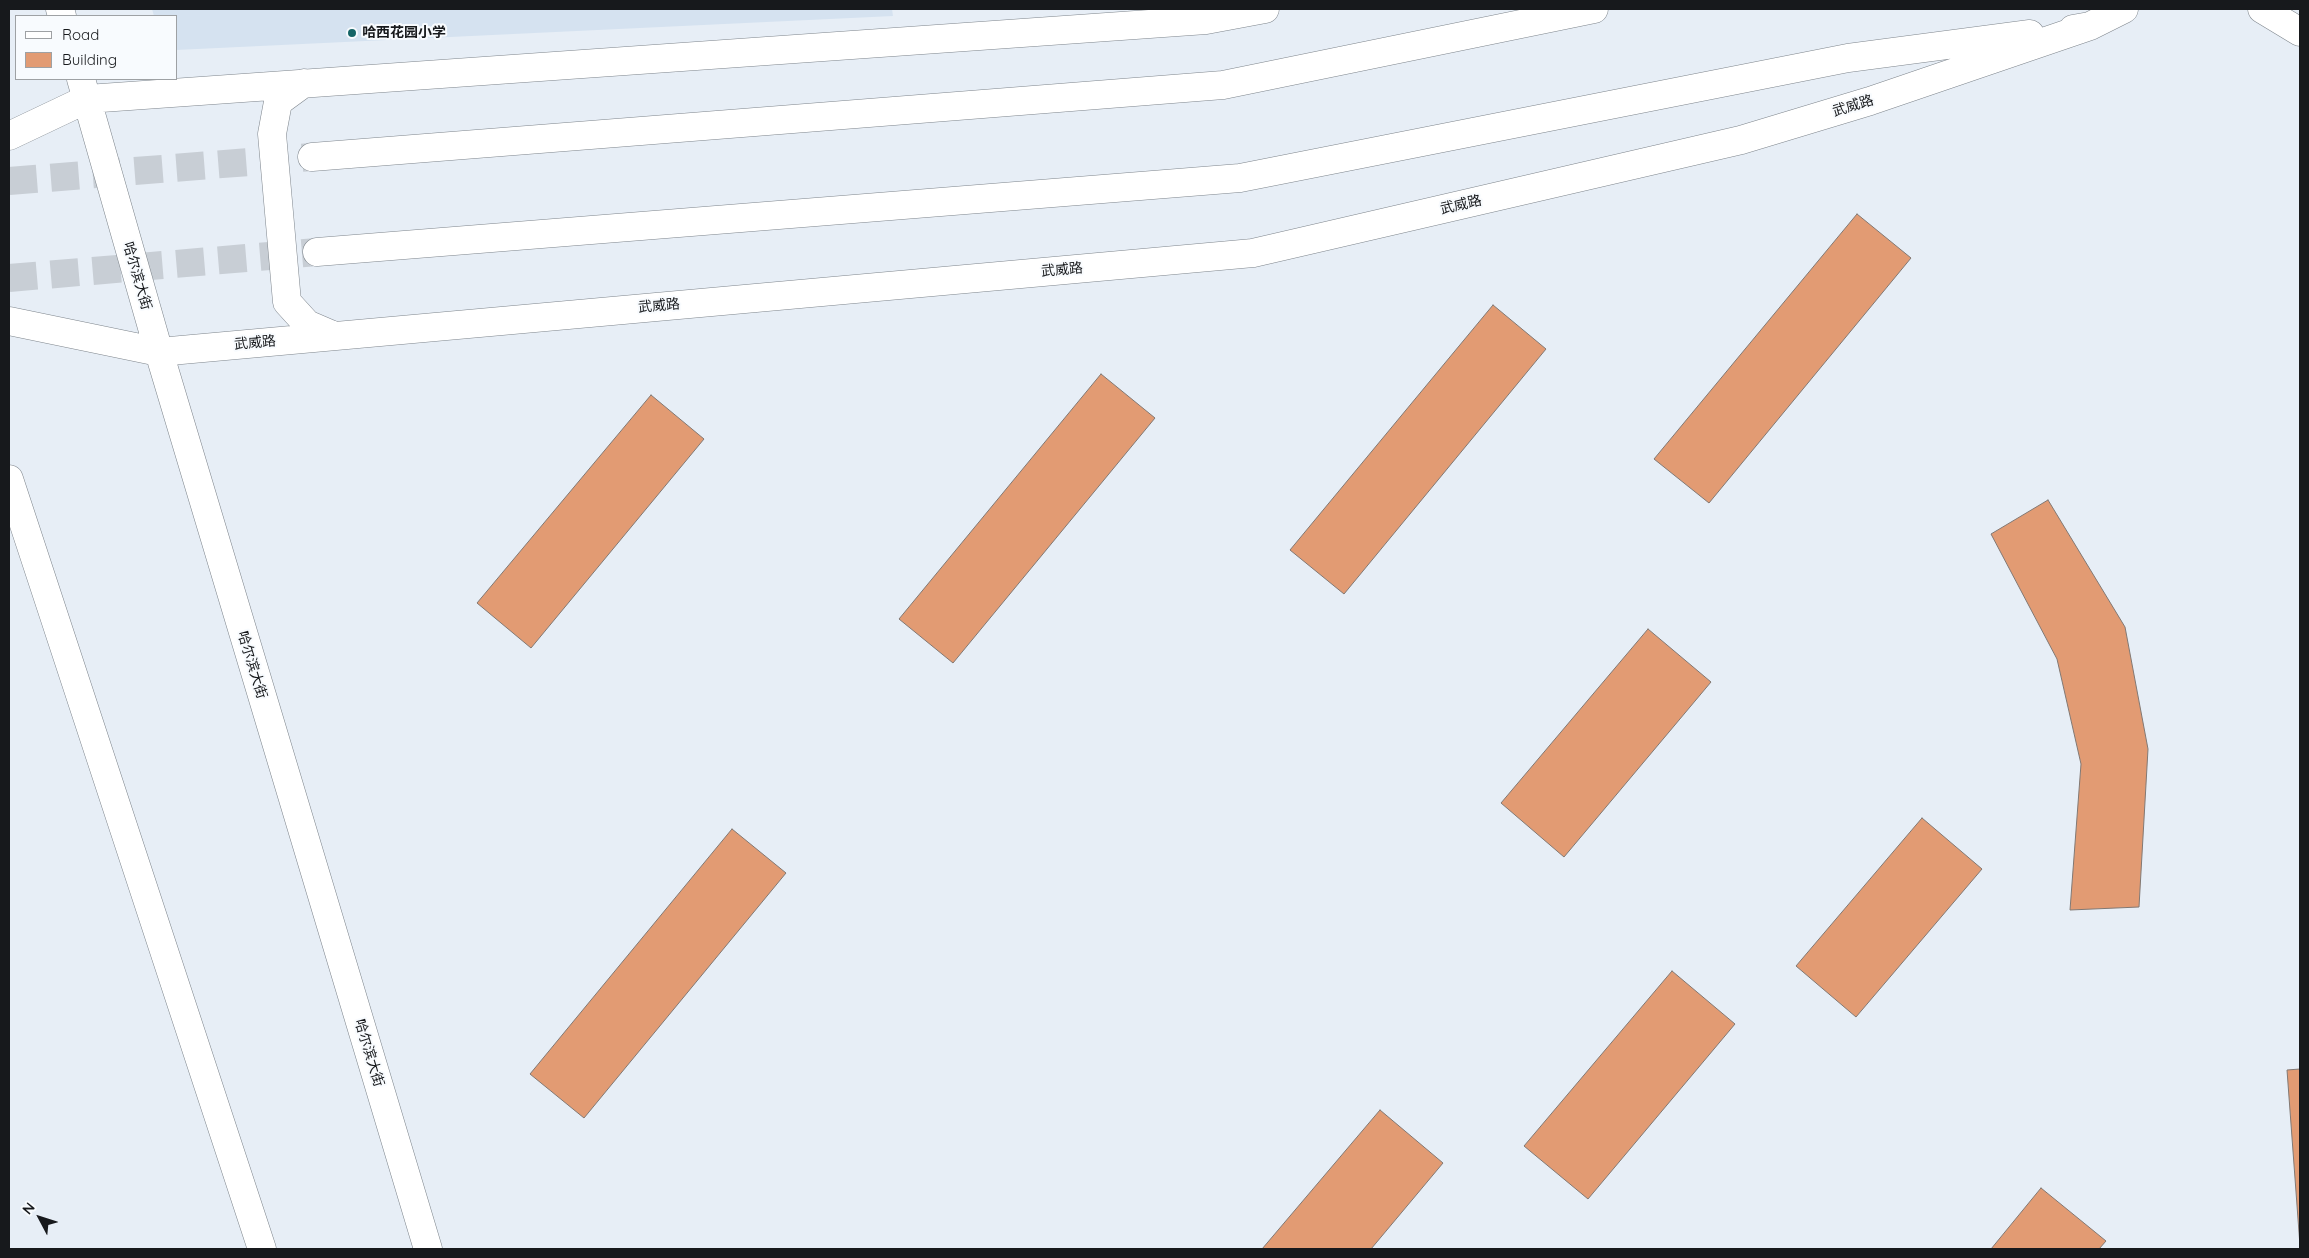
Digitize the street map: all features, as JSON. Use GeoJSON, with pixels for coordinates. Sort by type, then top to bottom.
{"type":"FeatureCollection","features":[{"type":"Feature","properties":{"kind":"main road"},"geometry":{"type":"LineString","coordinates":[[9,136],[84,89],[304,83],[1206,20],[1265,9]]}},
{"type":"Feature","properties":{"kind":"main road"},"geometry":{"type":"LineString","coordinates":[[312,157],[1223,86],[1594,9]]}},
{"type":"Feature","properties":{"kind":"main road","name":"武威路"},"geometry":{"type":"LineString","coordinates":[[9,321],[158,352],[1253,253],[1741,140],[1870,101],[2090,26],[2124,9]]}},
{"type":"Feature","properties":{"kind":"main road"},"geometry":{"type":"LineString","coordinates":[[2262,9],[2300,32]]}},
{"type":"Feature","properties":{"kind":"main road","name":"武威路"},"geometry":{"type":"LineString","coordinates":[[317,252],[1240,178],[1848,58],[2090,26]]}},
{"type":"Feature","properties":{"kind":"main road"},"geometry":{"type":"LineString","coordinates":[[304,83],[278,102],[272,134],[287,302],[306,324],[335,336]]}},
{"type":"Feature","properties":{"kind":"main road","name":"哈尔滨大街"},"geometry":{"type":"LineString","coordinates":[[84,89],[158,352],[428,1249]]}},
{"type":"Feature","properties":{"kind":"main road"},"geometry":{"type":"LineString","coordinates":[[9,479],[262,1249]]}},
{"type":"Feature","properties":{"kind":"shaded area","name":"哈西花园小学"},"geometry":{"type":"Polygon","coordinates":[[[152,9],[892,9],[893,16],[178,50],[178,15],[154,15],[152,9]]]}},
{"type":"Feature","properties":{"kind":"building"},"geometry":{"type":"Polygon","coordinates":[[[1857,214],[1911,258],[1709,503],[1654,459],[1857,214]]]}},
{"type":"Feature","properties":{"kind":"building"},"geometry":{"type":"Polygon","coordinates":[[[1493,305],[1546,349],[1344,594],[1290,550],[1493,305]]]}},
{"type":"Feature","properties":{"kind":"building"},"geometry":{"type":"Polygon","coordinates":[[[1101,374],[1155,418],[953,663],[899,619],[1101,374]]]}},
{"type":"Feature","properties":{"kind":"building"},"geometry":{"type":"Polygon","coordinates":[[[651,395],[704,439],[531,648],[477,603],[651,395]]]}},
{"type":"Feature","properties":{"kind":"building"},"geometry":{"type":"Polygon","coordinates":[[[2048,500],[2125,627],[2148,749],[2139,907],[2070,910],[2081,764],[2057,659],[1991,534],[2048,500]]]}},
{"type":"Feature","properties":{"kind":"building"},"geometry":{"type":"Polygon","coordinates":[[[1648,629],[1711,682],[1564,857],[1501,803],[1648,629]]]}},
{"type":"Feature","properties":{"kind":"building"},"geometry":{"type":"Polygon","coordinates":[[[1922,818],[1982,869],[1856,1017],[1796,966],[1922,818]]]}},
{"type":"Feature","properties":{"kind":"building"},"geometry":{"type":"Polygon","coordinates":[[[732,829],[786,873],[584,1118],[530,1074],[732,829]]]}},
{"type":"Feature","properties":{"kind":"building"},"geometry":{"type":"Polygon","coordinates":[[[1672,971],[1735,1024],[1588,1199],[1524,1146],[1672,971]]]}},
{"type":"Feature","properties":{"kind":"building"},"geometry":{"type":"Polygon","coordinates":[[[2300,1069],[2300,1246],[2287,1070],[2300,1069]]]}},
{"type":"Feature","properties":{"kind":"building"},"geometry":{"type":"Polygon","coordinates":[[[1380,1110],[1443,1163],[1371,1249],[1262,1249],[1380,1110]]]}},
{"type":"Feature","properties":{"kind":"building"},"geometry":{"type":"Polygon","coordinates":[[[2041,1188],[2106,1241],[2099,1249],[1991,1249],[2041,1188]]]}},
{"type":"Feature","properties":{"kind":"tunnel"},"geometry":{"type":"LineString","coordinates":[[9,181],[312,157]]}},
{"type":"Feature","properties":{"kind":"tunnel"},"geometry":{"type":"LineString","coordinates":[[9,278],[317,252]]}},
{"type":"Feature","properties":{"kind":"place","name":"哈西花园小学"},"geometry":{"type":"Point","coordinates":[352,33]}}]}
